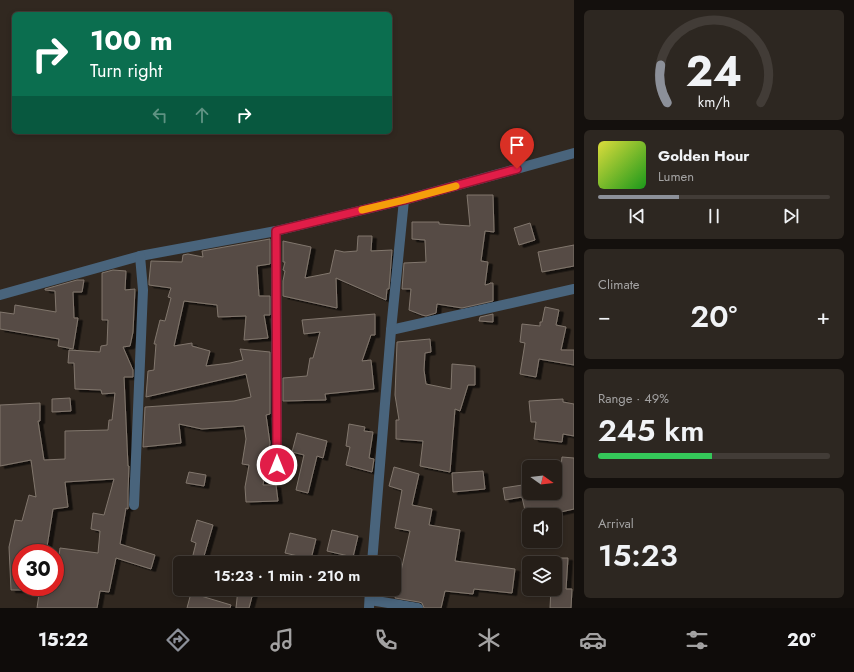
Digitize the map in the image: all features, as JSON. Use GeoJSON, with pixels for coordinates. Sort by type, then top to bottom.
{"type":"FeatureCollection","features":[{"type":"Feature","properties":{"kind":"street"},"geometry":{"type":"LineString","coordinates":[[0,295],[140,256],[276,231],[404,200],[574,153]]}},
{"type":"Feature","properties":{"kind":"street"},"geometry":{"type":"LineString","coordinates":[[373,556],[391,330],[404,200]]}},
{"type":"Feature","properties":{"kind":"street"},"geometry":{"type":"LineString","coordinates":[[276,231],[277,465]]}},
{"type":"Feature","properties":{"kind":"street"},"geometry":{"type":"LineString","coordinates":[[134,505],[143,290],[140,256]]}},
{"type":"Feature","properties":{"kind":"street"},"geometry":{"type":"LineString","coordinates":[[391,330],[574,289]]}},
{"type":"Feature","properties":{"kind":"street"},"geometry":{"type":"LineString","coordinates":[[369,604],[418,608]]}},
{"type":"Feature","properties":{"kind":"building"},"geometry":{"type":"Polygon","coordinates":[[[467,195],[493,195],[494,232],[485,231],[481,261],[488,262],[485,285],[493,283],[493,301],[462,308],[437,304],[436,313],[426,316],[409,310],[411,289],[402,289],[404,263],[426,262],[425,240],[412,239],[412,222],[439,222],[439,224],[470,226],[467,195]]]}},
{"type":"Feature","properties":{"kind":"building"},"geometry":{"type":"Polygon","coordinates":[[[530,223],[535,240],[519,245],[514,228],[530,223]]]}},
{"type":"Feature","properties":{"kind":"building"},"geometry":{"type":"Polygon","coordinates":[[[358,236],[372,236],[371,251],[392,250],[389,289],[387,289],[386,300],[336,278],[337,308],[283,296],[285,271],[283,270],[285,262],[283,262],[283,241],[311,247],[305,278],[330,273],[335,250],[344,252],[357,251],[358,236]]]}},
{"type":"Feature","properties":{"kind":"building"},"geometry":{"type":"Polygon","coordinates":[[[270,239],[270,264],[257,266],[259,296],[270,296],[270,315],[264,315],[268,338],[244,340],[246,316],[218,317],[217,305],[184,301],[174,346],[192,343],[192,346],[210,351],[206,366],[243,360],[240,349],[270,352],[270,414],[266,415],[270,443],[263,485],[276,485],[278,501],[246,502],[245,487],[249,465],[242,464],[246,439],[244,426],[202,429],[179,424],[181,443],[143,447],[145,407],[234,401],[251,397],[246,374],[146,397],[148,371],[154,370],[156,344],[154,344],[160,320],[165,321],[171,298],[168,297],[171,288],[149,285],[149,281],[151,261],[182,262],[183,255],[188,254],[203,257],[202,251],[270,239]]]}},
{"type":"Feature","properties":{"kind":"building"},"geometry":{"type":"Polygon","coordinates":[[[574,245],[574,266],[542,272],[538,252],[574,245]]]}},
{"type":"Feature","properties":{"kind":"building"},"geometry":{"type":"Polygon","coordinates":[[[113,270],[126,271],[125,290],[135,289],[133,332],[130,346],[123,347],[133,370],[133,377],[124,377],[129,466],[128,509],[126,508],[120,544],[155,555],[151,569],[116,558],[109,592],[100,591],[97,608],[37,608],[39,596],[64,596],[64,549],[98,553],[100,531],[91,529],[93,513],[104,515],[114,479],[65,482],[68,507],[53,509],[47,544],[12,544],[11,590],[9,547],[15,520],[22,521],[29,495],[36,497],[31,460],[0,466],[0,405],[40,403],[40,421],[38,421],[44,460],[65,459],[65,431],[108,430],[109,420],[112,420],[115,393],[102,394],[101,390],[75,389],[74,363],[68,363],[69,350],[100,352],[101,346],[107,345],[108,320],[102,320],[102,273],[113,270]]]}},
{"type":"Feature","properties":{"kind":"building"},"geometry":{"type":"Polygon","coordinates":[[[77,280],[84,280],[82,292],[73,292],[74,318],[78,318],[73,349],[58,346],[59,339],[0,329],[0,312],[14,314],[15,305],[56,312],[55,291],[45,289],[77,280]]]}},
{"type":"Feature","properties":{"kind":"building"},"geometry":{"type":"Polygon","coordinates":[[[545,307],[559,310],[556,325],[566,327],[561,350],[574,350],[574,365],[539,359],[536,377],[520,374],[525,343],[520,342],[522,324],[540,326],[545,307]]]}},
{"type":"Feature","properties":{"kind":"building"},"geometry":{"type":"Polygon","coordinates":[[[375,314],[375,335],[371,335],[362,361],[371,360],[374,389],[325,394],[326,400],[283,401],[283,378],[307,376],[310,358],[313,358],[320,332],[304,334],[302,320],[375,314]]]}},
{"type":"Feature","properties":{"kind":"building"},"geometry":{"type":"Polygon","coordinates":[[[493,314],[493,322],[479,321],[480,317],[493,314]]]}},
{"type":"Feature","properties":{"kind":"building"},"geometry":{"type":"Polygon","coordinates":[[[430,339],[431,352],[425,353],[424,370],[426,384],[451,389],[452,364],[475,366],[475,385],[468,385],[460,411],[455,409],[450,472],[420,466],[423,441],[396,439],[396,420],[399,420],[395,395],[397,342],[430,339]]]}},
{"type":"Feature","properties":{"kind":"building"},"geometry":{"type":"Polygon","coordinates":[[[70,398],[71,411],[52,412],[52,399],[70,398]]]}},
{"type":"Feature","properties":{"kind":"building"},"geometry":{"type":"Polygon","coordinates":[[[563,399],[563,402],[574,404],[574,436],[563,434],[562,442],[534,439],[536,422],[531,422],[529,401],[563,399]]]}},
{"type":"Feature","properties":{"kind":"building"},"geometry":{"type":"Polygon","coordinates":[[[349,424],[365,427],[364,431],[373,432],[369,458],[374,459],[372,472],[346,465],[350,447],[346,446],[349,424]]]}},
{"type":"Feature","properties":{"kind":"building"},"geometry":{"type":"Polygon","coordinates":[[[297,433],[327,441],[323,458],[317,456],[308,493],[296,490],[304,455],[292,452],[297,433]]]}},
{"type":"Feature","properties":{"kind":"building"},"geometry":{"type":"Polygon","coordinates":[[[562,457],[574,458],[574,509],[562,512],[562,508],[524,508],[523,500],[562,500],[562,457]]]}},
{"type":"Feature","properties":{"kind":"building"},"geometry":{"type":"Polygon","coordinates":[[[394,467],[419,474],[412,505],[432,509],[429,525],[460,530],[455,561],[515,569],[512,593],[474,589],[473,594],[445,591],[441,608],[424,608],[422,603],[395,598],[395,596],[401,596],[401,571],[410,531],[395,528],[402,490],[389,486],[394,467]]]}},
{"type":"Feature","properties":{"kind":"building"},"geometry":{"type":"Polygon","coordinates":[[[483,471],[485,489],[453,492],[452,473],[483,471]]]}},
{"type":"Feature","properties":{"kind":"building"},"geometry":{"type":"Polygon","coordinates":[[[189,472],[206,475],[204,486],[186,483],[189,472]]]}},
{"type":"Feature","properties":{"kind":"building"},"geometry":{"type":"Polygon","coordinates":[[[522,485],[522,497],[505,500],[503,488],[522,485]]]}},
{"type":"Feature","properties":{"kind":"building"},"geometry":{"type":"Polygon","coordinates":[[[197,520],[213,525],[204,556],[193,556],[196,543],[191,541],[197,520]]]}},
{"type":"Feature","properties":{"kind":"building"},"geometry":{"type":"Polygon","coordinates":[[[332,530],[358,536],[353,556],[327,551],[332,530]]]}},
{"type":"Feature","properties":{"kind":"building"},"geometry":{"type":"Polygon","coordinates":[[[290,533],[316,539],[312,556],[298,556],[285,553],[290,533]]]}},
{"type":"Feature","properties":{"kind":"building"},"geometry":{"type":"Polygon","coordinates":[[[562,558],[568,558],[566,589],[572,589],[571,608],[550,608],[551,596],[562,596],[562,558]]]}},
{"type":"Feature","properties":{"kind":"building"},"geometry":{"type":"Polygon","coordinates":[[[190,596],[201,596],[231,605],[230,608],[187,608],[190,596]]]}},
{"type":"Feature","properties":{"kind":"building"},"geometry":{"type":"Polygon","coordinates":[[[237,596],[252,596],[249,608],[236,608],[237,596]]]}},
{"type":"Feature","properties":{"kind":"slow traffic"},"geometry":{"type":"LineString","coordinates":[[362,210],[456,186]]}},
{"type":"Feature","properties":{"kind":"route"},"geometry":{"type":"LineString","coordinates":[[277,465],[276,231],[404,200],[517,169]]}}]}
